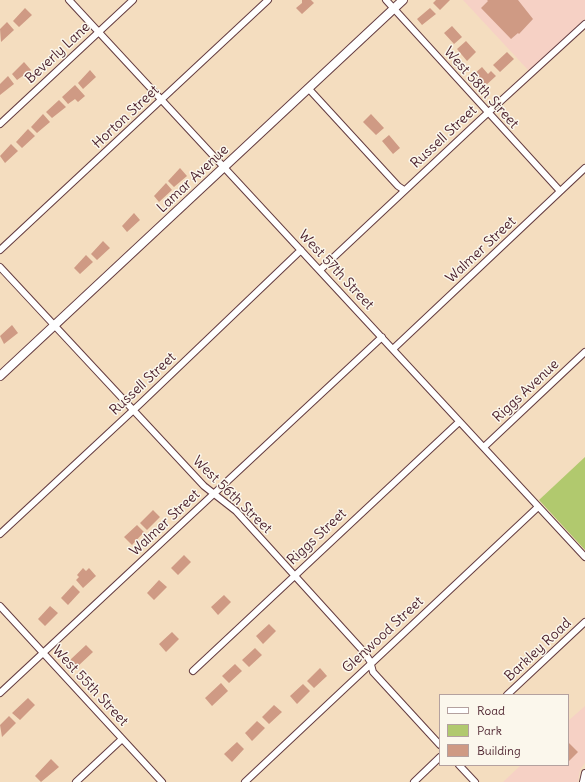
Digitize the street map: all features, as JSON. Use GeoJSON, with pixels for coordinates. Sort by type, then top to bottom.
{"type":"FeatureCollection","features":[{"type":"Feature","properties":{"kind":"street","name":"West 57th Street"},"geometry":{"type":"LineString","coordinates":[[69,0],[459,422],[484,447],[585,558]]}},
{"type":"Feature","properties":{"kind":"street","name":"Beverly Lane"},"geometry":{"type":"LineString","coordinates":[[0,124],[133,0]]}},
{"type":"Feature","properties":{"kind":"street","name":"Horton Street"},"geometry":{"type":"LineString","coordinates":[[0,250],[268,0]]}},
{"type":"Feature","properties":{"kind":"street","name":"West 58th Street"},"geometry":{"type":"LineString","coordinates":[[386,0],[560,191]]}},
{"type":"Feature","properties":{"kind":"street","name":"Lamar Avenue"},"geometry":{"type":"LineString","coordinates":[[0,376],[403,0]]}},
{"type":"Feature","properties":{"kind":"street","name":"Russell Street"},"geometry":{"type":"LineString","coordinates":[[320,270],[404,190],[585,24]]}},
{"type":"Feature","properties":{"kind":"street"},"geometry":{"type":"LineString","coordinates":[[308,88],[316,99],[398,186],[404,190]]}},
{"type":"Feature","properties":{"kind":"street","name":"Walmer Street"},"geometry":{"type":"LineString","coordinates":[[393,349],[585,168]]}},
{"type":"Feature","properties":{"kind":"street","name":"Russell Street"},"geometry":{"type":"LineString","coordinates":[[0,534],[301,250]]}},
{"type":"Feature","properties":{"kind":"street","name":"West 56th Street"},"geometry":{"type":"LineString","coordinates":[[0,267],[204,486],[233,509],[294,575],[364,652],[373,672],[439,744]]}},
{"type":"Feature","properties":{"kind":"street","name":"Walmer Street"},"geometry":{"type":"LineString","coordinates":[[0,693],[382,337]]}},
{"type":"Feature","properties":{"kind":"street","name":"Riggs Avenue"},"geometry":{"type":"LineString","coordinates":[[484,447],[585,352]]}},
{"type":"Feature","properties":{"kind":"street","name":"Riggs Street"},"geometry":{"type":"LineString","coordinates":[[193,671],[459,422]]}},
{"type":"Feature","properties":{"kind":"street","name":"Glenwood Street"},"geometry":{"type":"LineString","coordinates":[[245,782],[370,663],[538,507]]}},
{"type":"Feature","properties":{"kind":"street","name":"West 55th Street"},"geometry":{"type":"LineString","coordinates":[[0,606],[162,782]]}},
{"type":"Feature","properties":{"kind":"street","name":"Barkley Road"},"geometry":{"type":"LineString","coordinates":[[508,694],[585,622]]}},
{"type":"Feature","properties":{"kind":"street"},"geometry":{"type":"LineString","coordinates":[[76,782],[122,739]]}},
{"type":"Feature","properties":{"kind":"street"},"geometry":{"type":"LineString","coordinates":[[414,782],[439,758]]}},
{"type":"Feature","properties":{"kind":"street"},"geometry":{"type":"LineString","coordinates":[[460,766],[475,782]]}},
{"type":"Feature","properties":{"kind":"street"},"geometry":{"type":"LineString","coordinates":[[583,782],[585,773]]}},
{"type":"Feature","properties":{"kind":"shaded area"},"geometry":{"type":"Polygon","coordinates":[[[463,0],[585,0],[585,19],[529,71],[463,0]]]}},
{"type":"Feature","properties":{"kind":"shaded area"},"geometry":{"type":"Polygon","coordinates":[[[585,706],[585,763],[580,770],[578,782],[503,782],[520,766],[569,766],[569,720],[585,706]]]}},
{"type":"Feature","properties":{"kind":"green space"},"geometry":{"type":"Polygon","coordinates":[[[585,457],[585,550],[539,500],[585,457]]]}},
{"type":"Feature","properties":{"kind":"building"},"geometry":{"type":"Polygon","coordinates":[[[302,0],[311,0],[314,3],[302,14],[296,8],[302,3],[302,0]]]}},
{"type":"Feature","properties":{"kind":"building"},"geometry":{"type":"Polygon","coordinates":[[[436,0],[450,0],[440,10],[433,3],[436,0]]]}},
{"type":"Feature","properties":{"kind":"building"},"geometry":{"type":"Polygon","coordinates":[[[487,0],[518,0],[533,19],[519,34],[518,33],[511,39],[481,8],[488,1],[487,0]]]}},
{"type":"Feature","properties":{"kind":"building"},"geometry":{"type":"Polygon","coordinates":[[[25,8],[32,15],[19,27],[13,21],[25,8]]]}},
{"type":"Feature","properties":{"kind":"building"},"geometry":{"type":"Polygon","coordinates":[[[430,8],[436,14],[422,25],[417,19],[430,8]]]}},
{"type":"Feature","properties":{"kind":"building"},"geometry":{"type":"Polygon","coordinates":[[[7,22],[14,30],[1,42],[0,29],[7,22]]]}},
{"type":"Feature","properties":{"kind":"building"},"geometry":{"type":"Polygon","coordinates":[[[452,26],[462,37],[454,44],[444,33],[452,26]]]}},
{"type":"Feature","properties":{"kind":"building"},"geometry":{"type":"Polygon","coordinates":[[[466,41],[476,52],[467,61],[457,49],[466,41]]]}},
{"type":"Feature","properties":{"kind":"building"},"geometry":{"type":"Polygon","coordinates":[[[507,52],[514,59],[500,72],[493,65],[507,52]]]}},
{"type":"Feature","properties":{"kind":"building"},"geometry":{"type":"Polygon","coordinates":[[[24,62],[31,70],[17,80],[12,74],[24,62]]]}},
{"type":"Feature","properties":{"kind":"building"},"geometry":{"type":"Polygon","coordinates":[[[482,67],[488,74],[491,71],[496,76],[484,87],[473,75],[482,67]]]}},
{"type":"Feature","properties":{"kind":"building"},"geometry":{"type":"Polygon","coordinates":[[[90,70],[96,77],[83,89],[78,83],[90,70]]]}},
{"type":"Feature","properties":{"kind":"building"},"geometry":{"type":"Polygon","coordinates":[[[8,76],[14,84],[0,95],[0,84],[8,76]]]}},
{"type":"Feature","properties":{"kind":"building"},"geometry":{"type":"Polygon","coordinates":[[[75,85],[85,96],[78,102],[75,99],[68,104],[62,97],[75,85]]]}},
{"type":"Feature","properties":{"kind":"building"},"geometry":{"type":"Polygon","coordinates":[[[59,100],[66,107],[52,118],[46,112],[59,100]]]}},
{"type":"Feature","properties":{"kind":"building"},"geometry":{"type":"Polygon","coordinates":[[[43,114],[50,122],[37,133],[31,127],[43,114]]]}},
{"type":"Feature","properties":{"kind":"building"},"geometry":{"type":"Polygon","coordinates":[[[371,114],[384,128],[376,135],[363,122],[371,114]]]}},
{"type":"Feature","properties":{"kind":"building"},"geometry":{"type":"Polygon","coordinates":[[[28,129],[35,136],[22,148],[16,142],[28,129]]]}},
{"type":"Feature","properties":{"kind":"building"},"geometry":{"type":"Polygon","coordinates":[[[389,135],[400,148],[393,154],[382,141],[389,135]]]}},
{"type":"Feature","properties":{"kind":"building"},"geometry":{"type":"Polygon","coordinates":[[[11,144],[18,151],[5,163],[0,156],[11,144]]]}},
{"type":"Feature","properties":{"kind":"building"},"geometry":{"type":"Polygon","coordinates":[[[180,168],[187,176],[174,187],[168,181],[180,168]]]}},
{"type":"Feature","properties":{"kind":"building"},"geometry":{"type":"Polygon","coordinates":[[[166,183],[172,190],[159,202],[154,196],[166,183]]]}},
{"type":"Feature","properties":{"kind":"building"},"geometry":{"type":"Polygon","coordinates":[[[134,213],[140,220],[127,232],[122,226],[134,213]]]}},
{"type":"Feature","properties":{"kind":"building"},"geometry":{"type":"Polygon","coordinates":[[[103,241],[110,248],[97,260],[91,254],[103,241]]]}},
{"type":"Feature","properties":{"kind":"building"},"geometry":{"type":"Polygon","coordinates":[[[86,255],[93,262],[80,274],[74,268],[86,255]]]}},
{"type":"Feature","properties":{"kind":"building"},"geometry":{"type":"Polygon","coordinates":[[[12,325],[18,333],[4,344],[0,336],[12,325]]]}},
{"type":"Feature","properties":{"kind":"building"},"geometry":{"type":"Polygon","coordinates":[[[153,510],[160,517],[147,530],[140,523],[153,510]]]}},
{"type":"Feature","properties":{"kind":"building"},"geometry":{"type":"Polygon","coordinates":[[[137,525],[144,532],[132,545],[124,537],[137,525]]]}},
{"type":"Feature","properties":{"kind":"building"},"geometry":{"type":"Polygon","coordinates":[[[184,555],[191,562],[178,575],[171,568],[184,555]]]}},
{"type":"Feature","properties":{"kind":"building"},"geometry":{"type":"Polygon","coordinates":[[[83,568],[86,571],[89,568],[96,576],[83,588],[76,580],[79,577],[77,575],[83,568]]]}},
{"type":"Feature","properties":{"kind":"building"},"geometry":{"type":"Polygon","coordinates":[[[159,580],[167,587],[154,600],[147,593],[159,580]]]}},
{"type":"Feature","properties":{"kind":"building"},"geometry":{"type":"Polygon","coordinates":[[[73,585],[80,592],[68,605],[61,598],[73,585]]]}},
{"type":"Feature","properties":{"kind":"building"},"geometry":{"type":"Polygon","coordinates":[[[224,595],[231,602],[218,615],[211,607],[224,595]]]}},
{"type":"Feature","properties":{"kind":"building"},"geometry":{"type":"Polygon","coordinates":[[[50,606],[58,613],[45,626],[38,619],[50,606]]]}},
{"type":"Feature","properties":{"kind":"building"},"geometry":{"type":"Polygon","coordinates":[[[269,624],[276,631],[263,644],[256,636],[269,624]]]}},
{"type":"Feature","properties":{"kind":"building"},"geometry":{"type":"Polygon","coordinates":[[[172,632],[179,639],[166,652],[159,644],[172,632]]]}},
{"type":"Feature","properties":{"kind":"building"},"geometry":{"type":"Polygon","coordinates":[[[86,645],[93,652],[77,667],[70,660],[86,645]]]}},
{"type":"Feature","properties":{"kind":"building"},"geometry":{"type":"Polygon","coordinates":[[[255,648],[262,655],[249,667],[242,660],[255,648]]]}},
{"type":"Feature","properties":{"kind":"building"},"geometry":{"type":"Polygon","coordinates":[[[235,664],[242,671],[229,683],[222,676],[235,664]]]}},
{"type":"Feature","properties":{"kind":"building"},"geometry":{"type":"Polygon","coordinates":[[[320,668],[327,676],[314,688],[307,681],[320,668]]]}},
{"type":"Feature","properties":{"kind":"building"},"geometry":{"type":"Polygon","coordinates":[[[221,683],[228,691],[212,706],[205,698],[221,683]]]}},
{"type":"Feature","properties":{"kind":"building"},"geometry":{"type":"Polygon","coordinates":[[[303,684],[310,691],[297,704],[290,696],[303,684]]]}},
{"type":"Feature","properties":{"kind":"building"},"geometry":{"type":"Polygon","coordinates":[[[28,698],[35,705],[20,720],[12,713],[28,698]]]}},
{"type":"Feature","properties":{"kind":"building"},"geometry":{"type":"Polygon","coordinates":[[[274,705],[282,712],[269,724],[262,717],[274,705]]]}},
{"type":"Feature","properties":{"kind":"building"},"geometry":{"type":"Polygon","coordinates":[[[9,716],[16,723],[2,737],[0,725],[9,716]]]}},
{"type":"Feature","properties":{"kind":"building"},"geometry":{"type":"Polygon","coordinates":[[[257,721],[265,728],[252,741],[245,733],[257,721]]]}},
{"type":"Feature","properties":{"kind":"building"},"geometry":{"type":"Polygon","coordinates":[[[237,742],[244,749],[232,762],[224,754],[237,742]]]}},
{"type":"Feature","properties":{"kind":"building"},"geometry":{"type":"Polygon","coordinates":[[[569,743],[578,752],[569,761],[569,743]]]}},
{"type":"Feature","properties":{"kind":"building"},"geometry":{"type":"Polygon","coordinates":[[[51,759],[59,767],[41,782],[35,776],[51,759]]]}}]}
